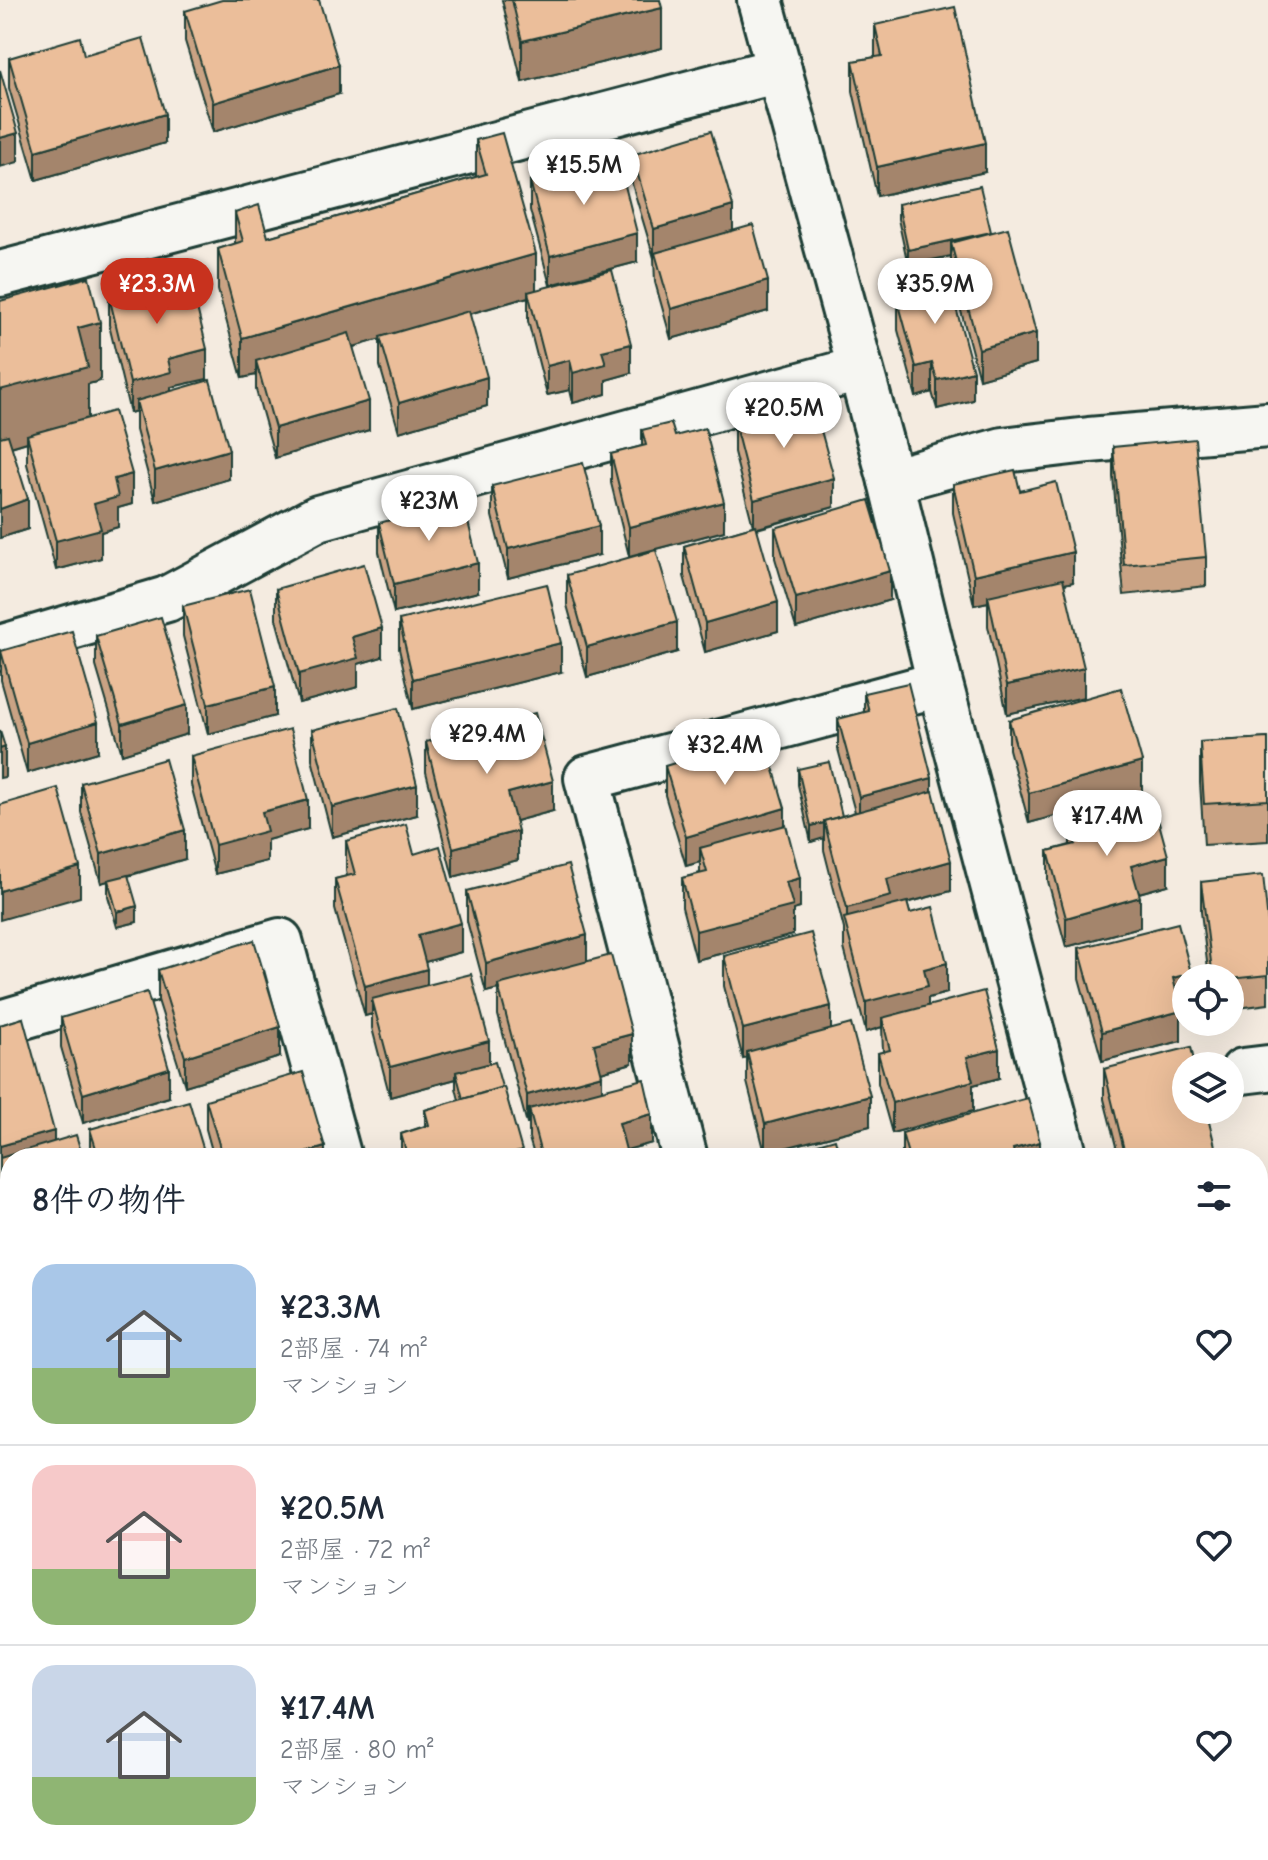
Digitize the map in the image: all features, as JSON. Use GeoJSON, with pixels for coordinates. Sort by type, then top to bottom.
{"type":"FeatureCollection","features":[{"type":"Feature","properties":{"kind":"street"},"geometry":{"type":"LineString","coordinates":[[760,0],[891,481],[940,684],[1062,1148]]}},
{"type":"Feature","properties":{"kind":"street"},"geometry":{"type":"LineString","coordinates":[[0,274],[779,70]]}},
{"type":"Feature","properties":{"kind":"street"},"geometry":{"type":"LineString","coordinates":[[0,648],[167,599],[318,518],[859,369]]}},
{"type":"Feature","properties":{"kind":"street"},"geometry":{"type":"LineString","coordinates":[[891,481],[1003,450],[1268,425]]}},
{"type":"Feature","properties":{"kind":"street"},"geometry":{"type":"LineString","coordinates":[[682,1148],[587,778],[940,684]]}},
{"type":"Feature","properties":{"kind":"street"},"geometry":{"type":"LineString","coordinates":[[0,1023],[280,941],[336,1148]]}},
{"type":"Feature","properties":{"kind":"building"},"geometry":{"type":"Polygon","coordinates":[[[222,0],[319,0],[339,65],[213,103],[185,11],[222,0]]]}},
{"type":"Feature","properties":{"kind":"building"},"geometry":{"type":"Polygon","coordinates":[[[512,0],[660,0],[662,8],[522,41],[512,0]]]}},
{"type":"Feature","properties":{"kind":"building"},"geometry":{"type":"Polygon","coordinates":[[[955,7],[985,143],[877,167],[853,61],[882,56],[875,25],[955,7]]]}},
{"type":"Feature","properties":{"kind":"building"},"geometry":{"type":"Polygon","coordinates":[[[80,37],[84,55],[143,38],[165,114],[36,151],[9,58],[80,37]]]}},
{"type":"Feature","properties":{"kind":"building"},"geometry":{"type":"Polygon","coordinates":[[[0,70],[18,133],[0,138],[0,70]]]}},
{"type":"Feature","properties":{"kind":"building"},"geometry":{"type":"Polygon","coordinates":[[[711,131],[733,206],[654,229],[632,155],[711,131]]]}},
{"type":"Feature","properties":{"kind":"building"},"geometry":{"type":"Polygon","coordinates":[[[502,133],[536,254],[242,338],[218,249],[243,241],[235,213],[259,205],[268,237],[486,174],[476,140],[502,133]]]}},
{"type":"Feature","properties":{"kind":"building"},"geometry":{"type":"Polygon","coordinates":[[[618,158],[637,233],[550,256],[530,181],[618,158]]]}},
{"type":"Feature","properties":{"kind":"building"},"geometry":{"type":"Polygon","coordinates":[[[980,186],[991,232],[908,250],[898,204],[980,186]]]}},
{"type":"Feature","properties":{"kind":"building"},"geometry":{"type":"Polygon","coordinates":[[[753,225],[768,281],[671,309],[655,253],[753,225]]]}},
{"type":"Feature","properties":{"kind":"building"},"geometry":{"type":"Polygon","coordinates":[[[1008,228],[1036,333],[979,349],[951,243],[1008,228]]]}},
{"type":"Feature","properties":{"kind":"building"},"geometry":{"type":"Polygon","coordinates":[[[945,267],[973,371],[937,380],[932,363],[916,367],[898,301],[916,297],[910,276],[945,267]]]}},
{"type":"Feature","properties":{"kind":"building"},"geometry":{"type":"Polygon","coordinates":[[[612,270],[631,344],[602,351],[606,364],[573,373],[570,360],[547,366],[528,292],[612,270]]]}},
{"type":"Feature","properties":{"kind":"building"},"geometry":{"type":"Polygon","coordinates":[[[189,275],[207,349],[168,359],[171,372],[130,383],[109,296],[189,275]]]}},
{"type":"Feature","properties":{"kind":"building"},"geometry":{"type":"Polygon","coordinates":[[[89,277],[100,322],[78,328],[88,367],[0,390],[0,301],[89,277]]]}},
{"type":"Feature","properties":{"kind":"building"},"geometry":{"type":"Polygon","coordinates":[[[469,311],[487,377],[399,403],[380,337],[469,311]]]}},
{"type":"Feature","properties":{"kind":"building"},"geometry":{"type":"Polygon","coordinates":[[[349,333],[369,401],[275,428],[256,361],[349,333]]]}},
{"type":"Feature","properties":{"kind":"building"},"geometry":{"type":"Polygon","coordinates":[[[210,380],[229,450],[155,471],[136,401],[210,380]]]}},
{"type":"Feature","properties":{"kind":"building"},"geometry":{"type":"Polygon","coordinates":[[[813,401],[834,478],[754,500],[734,422],[813,401]]]}},
{"type":"Feature","properties":{"kind":"building"},"geometry":{"type":"Polygon","coordinates":[[[114,411],[132,474],[114,479],[118,497],[94,504],[101,529],[56,541],[27,435],[114,411]]]}},
{"type":"Feature","properties":{"kind":"building"},"geometry":{"type":"Polygon","coordinates":[[[671,423],[675,436],[705,428],[724,502],[629,527],[611,454],[646,445],[642,430],[671,423]]]}},
{"type":"Feature","properties":{"kind":"building"},"geometry":{"type":"Polygon","coordinates":[[[8,435],[28,499],[0,509],[0,437],[8,435]]]}},
{"type":"Feature","properties":{"kind":"building"},"geometry":{"type":"Polygon","coordinates":[[[1195,439],[1206,557],[1124,565],[1113,447],[1195,439]]]}},
{"type":"Feature","properties":{"kind":"building"},"geometry":{"type":"Polygon","coordinates":[[[583,463],[599,526],[508,549],[492,486],[583,463]]]}},
{"type":"Feature","properties":{"kind":"building"},"geometry":{"type":"Polygon","coordinates":[[[1015,470],[1020,491],[1056,482],[1073,552],[974,575],[953,484],[1015,470]]]}},
{"type":"Feature","properties":{"kind":"building"},"geometry":{"type":"Polygon","coordinates":[[[869,500],[890,571],[796,598],[775,528],[869,500]]]}},
{"type":"Feature","properties":{"kind":"building"},"geometry":{"type":"Polygon","coordinates":[[[463,501],[478,563],[394,584],[379,523],[463,501]]]}},
{"type":"Feature","properties":{"kind":"building"},"geometry":{"type":"Polygon","coordinates":[[[756,525],[778,602],[705,623],[684,546],[756,525]]]}},
{"type":"Feature","properties":{"kind":"building"},"geometry":{"type":"Polygon","coordinates":[[[656,550],[677,622],[587,647],[567,575],[656,550]]]}},
{"type":"Feature","properties":{"kind":"building"},"geometry":{"type":"Polygon","coordinates":[[[364,564],[382,628],[352,637],[358,658],[299,674],[276,589],[364,564]]]}},
{"type":"Feature","properties":{"kind":"building"},"geometry":{"type":"Polygon","coordinates":[[[1063,579],[1084,668],[1007,685],[988,596],[1063,579]]]}},
{"type":"Feature","properties":{"kind":"building"},"geometry":{"type":"Polygon","coordinates":[[[547,584],[561,643],[413,679],[399,620],[547,584]]]}},
{"type":"Feature","properties":{"kind":"building"},"geometry":{"type":"Polygon","coordinates":[[[250,589],[275,687],[208,704],[183,606],[250,589]]]}},
{"type":"Feature","properties":{"kind":"building"},"geometry":{"type":"Polygon","coordinates":[[[161,617],[187,705],[122,724],[96,636],[161,617]]]}},
{"type":"Feature","properties":{"kind":"building"},"geometry":{"type":"Polygon","coordinates":[[[72,631],[98,722],[27,743],[1,651],[72,631]]]}},
{"type":"Feature","properties":{"kind":"building"},"geometry":{"type":"Polygon","coordinates":[[[908,683],[932,778],[859,797],[838,719],[869,711],[864,693],[908,683]]]}},
{"type":"Feature","properties":{"kind":"building"},"geometry":{"type":"Polygon","coordinates":[[[1121,688],[1142,762],[1029,793],[1009,720],[1121,688]]]}},
{"type":"Feature","properties":{"kind":"building"},"geometry":{"type":"Polygon","coordinates":[[[398,708],[417,785],[332,807],[312,730],[398,708]]]}},
{"type":"Feature","properties":{"kind":"building"},"geometry":{"type":"Polygon","coordinates":[[[535,713],[553,781],[508,793],[518,831],[453,848],[426,742],[535,713]]]}},
{"type":"Feature","properties":{"kind":"building"},"geometry":{"type":"Polygon","coordinates":[[[290,729],[308,800],[262,812],[267,831],[215,845],[191,756],[290,729]]]}},
{"type":"Feature","properties":{"kind":"building"},"geometry":{"type":"Polygon","coordinates":[[[0,731],[5,747],[0,749],[0,731]]]}},
{"type":"Feature","properties":{"kind":"building"},"geometry":{"type":"Polygon","coordinates":[[[764,736],[785,808],[686,837],[665,766],[764,736]]]}},
{"type":"Feature","properties":{"kind":"building"},"geometry":{"type":"Polygon","coordinates":[[[1268,738],[1268,800],[1204,804],[1200,742],[1268,738]]]}},
{"type":"Feature","properties":{"kind":"building"},"geometry":{"type":"Polygon","coordinates":[[[165,759],[185,830],[101,854],[81,783],[165,759]]]}},
{"type":"Feature","properties":{"kind":"building"},"geometry":{"type":"Polygon","coordinates":[[[829,762],[842,816],[811,826],[798,769],[829,762]]]}},
{"type":"Feature","properties":{"kind":"building"},"geometry":{"type":"Polygon","coordinates":[[[58,788],[80,867],[0,891],[0,805],[58,788]]]}},
{"type":"Feature","properties":{"kind":"building"},"geometry":{"type":"Polygon","coordinates":[[[933,791],[951,861],[887,879],[891,896],[847,908],[824,821],[933,791]]]}},
{"type":"Feature","properties":{"kind":"building"},"geometry":{"type":"Polygon","coordinates":[[[1153,801],[1168,856],[1131,866],[1140,897],[1066,918],[1048,851],[1076,844],[1070,824],[1153,801]]]}},
{"type":"Feature","properties":{"kind":"building"},"geometry":{"type":"Polygon","coordinates":[[[406,824],[414,854],[440,846],[461,923],[418,935],[427,969],[365,986],[335,879],[355,874],[346,841],[406,824]]]}},
{"type":"Feature","properties":{"kind":"building"},"geometry":{"type":"Polygon","coordinates":[[[786,825],[800,878],[786,882],[793,906],[696,931],[682,878],[707,872],[700,848],[786,825]]]}},
{"type":"Feature","properties":{"kind":"building"},"geometry":{"type":"Polygon","coordinates":[[[568,865],[587,935],[486,963],[467,891],[568,865]]]}},
{"type":"Feature","properties":{"kind":"building"},"geometry":{"type":"Polygon","coordinates":[[[128,875],[137,906],[117,912],[108,880],[128,875]]]}},
{"type":"Feature","properties":{"kind":"building"},"geometry":{"type":"Polygon","coordinates":[[[1263,875],[1268,923],[1268,975],[1244,978],[1244,964],[1211,964],[1201,882],[1263,875]]]}},
{"type":"Feature","properties":{"kind":"building"},"geometry":{"type":"Polygon","coordinates":[[[907,902],[910,913],[933,907],[947,963],[924,969],[928,986],[866,1002],[844,918],[907,902]]]}},
{"type":"Feature","properties":{"kind":"building"},"geometry":{"type":"Polygon","coordinates":[[[1178,923],[1189,964],[1172,964],[1172,1013],[1102,1032],[1079,948],[1178,923]]]}},
{"type":"Feature","properties":{"kind":"building"},"geometry":{"type":"Polygon","coordinates":[[[811,933],[831,1006],[743,1029],[724,956],[811,933]]]}},
{"type":"Feature","properties":{"kind":"building"},"geometry":{"type":"Polygon","coordinates":[[[254,940],[280,1027],[185,1057],[158,970],[254,940]]]}},
{"type":"Feature","properties":{"kind":"building"},"geometry":{"type":"Polygon","coordinates":[[[611,955],[632,1034],[594,1044],[602,1075],[527,1095],[498,985],[611,955]]]}},
{"type":"Feature","properties":{"kind":"building"},"geometry":{"type":"Polygon","coordinates":[[[471,974],[489,1041],[390,1067],[372,999],[471,974]]]}},
{"type":"Feature","properties":{"kind":"building"},"geometry":{"type":"Polygon","coordinates":[[[984,991],[999,1049],[967,1057],[973,1081],[892,1103],[878,1053],[890,1050],[882,1018],[984,991]]]}},
{"type":"Feature","properties":{"kind":"building"},"geometry":{"type":"Polygon","coordinates":[[[147,992],[169,1068],[83,1094],[61,1018],[147,992]]]}},
{"type":"Feature","properties":{"kind":"building"},"geometry":{"type":"Polygon","coordinates":[[[23,1018],[54,1131],[0,1146],[0,1025],[23,1018]]]}},
{"type":"Feature","properties":{"kind":"building"},"geometry":{"type":"Polygon","coordinates":[[[851,1024],[870,1096],[765,1124],[747,1052],[851,1024]]]}},
{"type":"Feature","properties":{"kind":"building"},"geometry":{"type":"Polygon","coordinates":[[[1191,1047],[1192,1052],[1172,1052],[1172,1124],[1210,1124],[1216,1148],[1124,1148],[1104,1069],[1191,1047]]]}},
{"type":"Feature","properties":{"kind":"building"},"geometry":{"type":"Polygon","coordinates":[[[495,1062],[502,1087],[463,1099],[456,1072],[495,1062]]]}},
{"type":"Feature","properties":{"kind":"building"},"geometry":{"type":"Polygon","coordinates":[[[303,1072],[325,1147],[220,1148],[206,1100],[303,1072]]]}},
{"type":"Feature","properties":{"kind":"building"},"geometry":{"type":"Polygon","coordinates":[[[644,1079],[652,1114],[619,1123],[625,1148],[539,1148],[529,1109],[644,1079]]]}},
{"type":"Feature","properties":{"kind":"building"},"geometry":{"type":"Polygon","coordinates":[[[504,1087],[521,1148],[405,1148],[401,1134],[429,1125],[425,1110],[504,1087]]]}},
{"type":"Feature","properties":{"kind":"building"},"geometry":{"type":"Polygon","coordinates":[[[1028,1098],[1040,1142],[1017,1148],[906,1148],[902,1133],[1028,1098]]]}},
{"type":"Feature","properties":{"kind":"building"},"geometry":{"type":"Polygon","coordinates":[[[189,1101],[203,1148],[96,1148],[90,1129],[189,1101]]]}},
{"type":"Feature","properties":{"kind":"building"},"geometry":{"type":"Polygon","coordinates":[[[76,1135],[80,1148],[33,1148],[76,1135]]]}},
{"type":"Feature","properties":{"kind":"building"},"geometry":{"type":"Polygon","coordinates":[[[835,1139],[837,1148],[804,1148],[835,1139]]]}}]}
